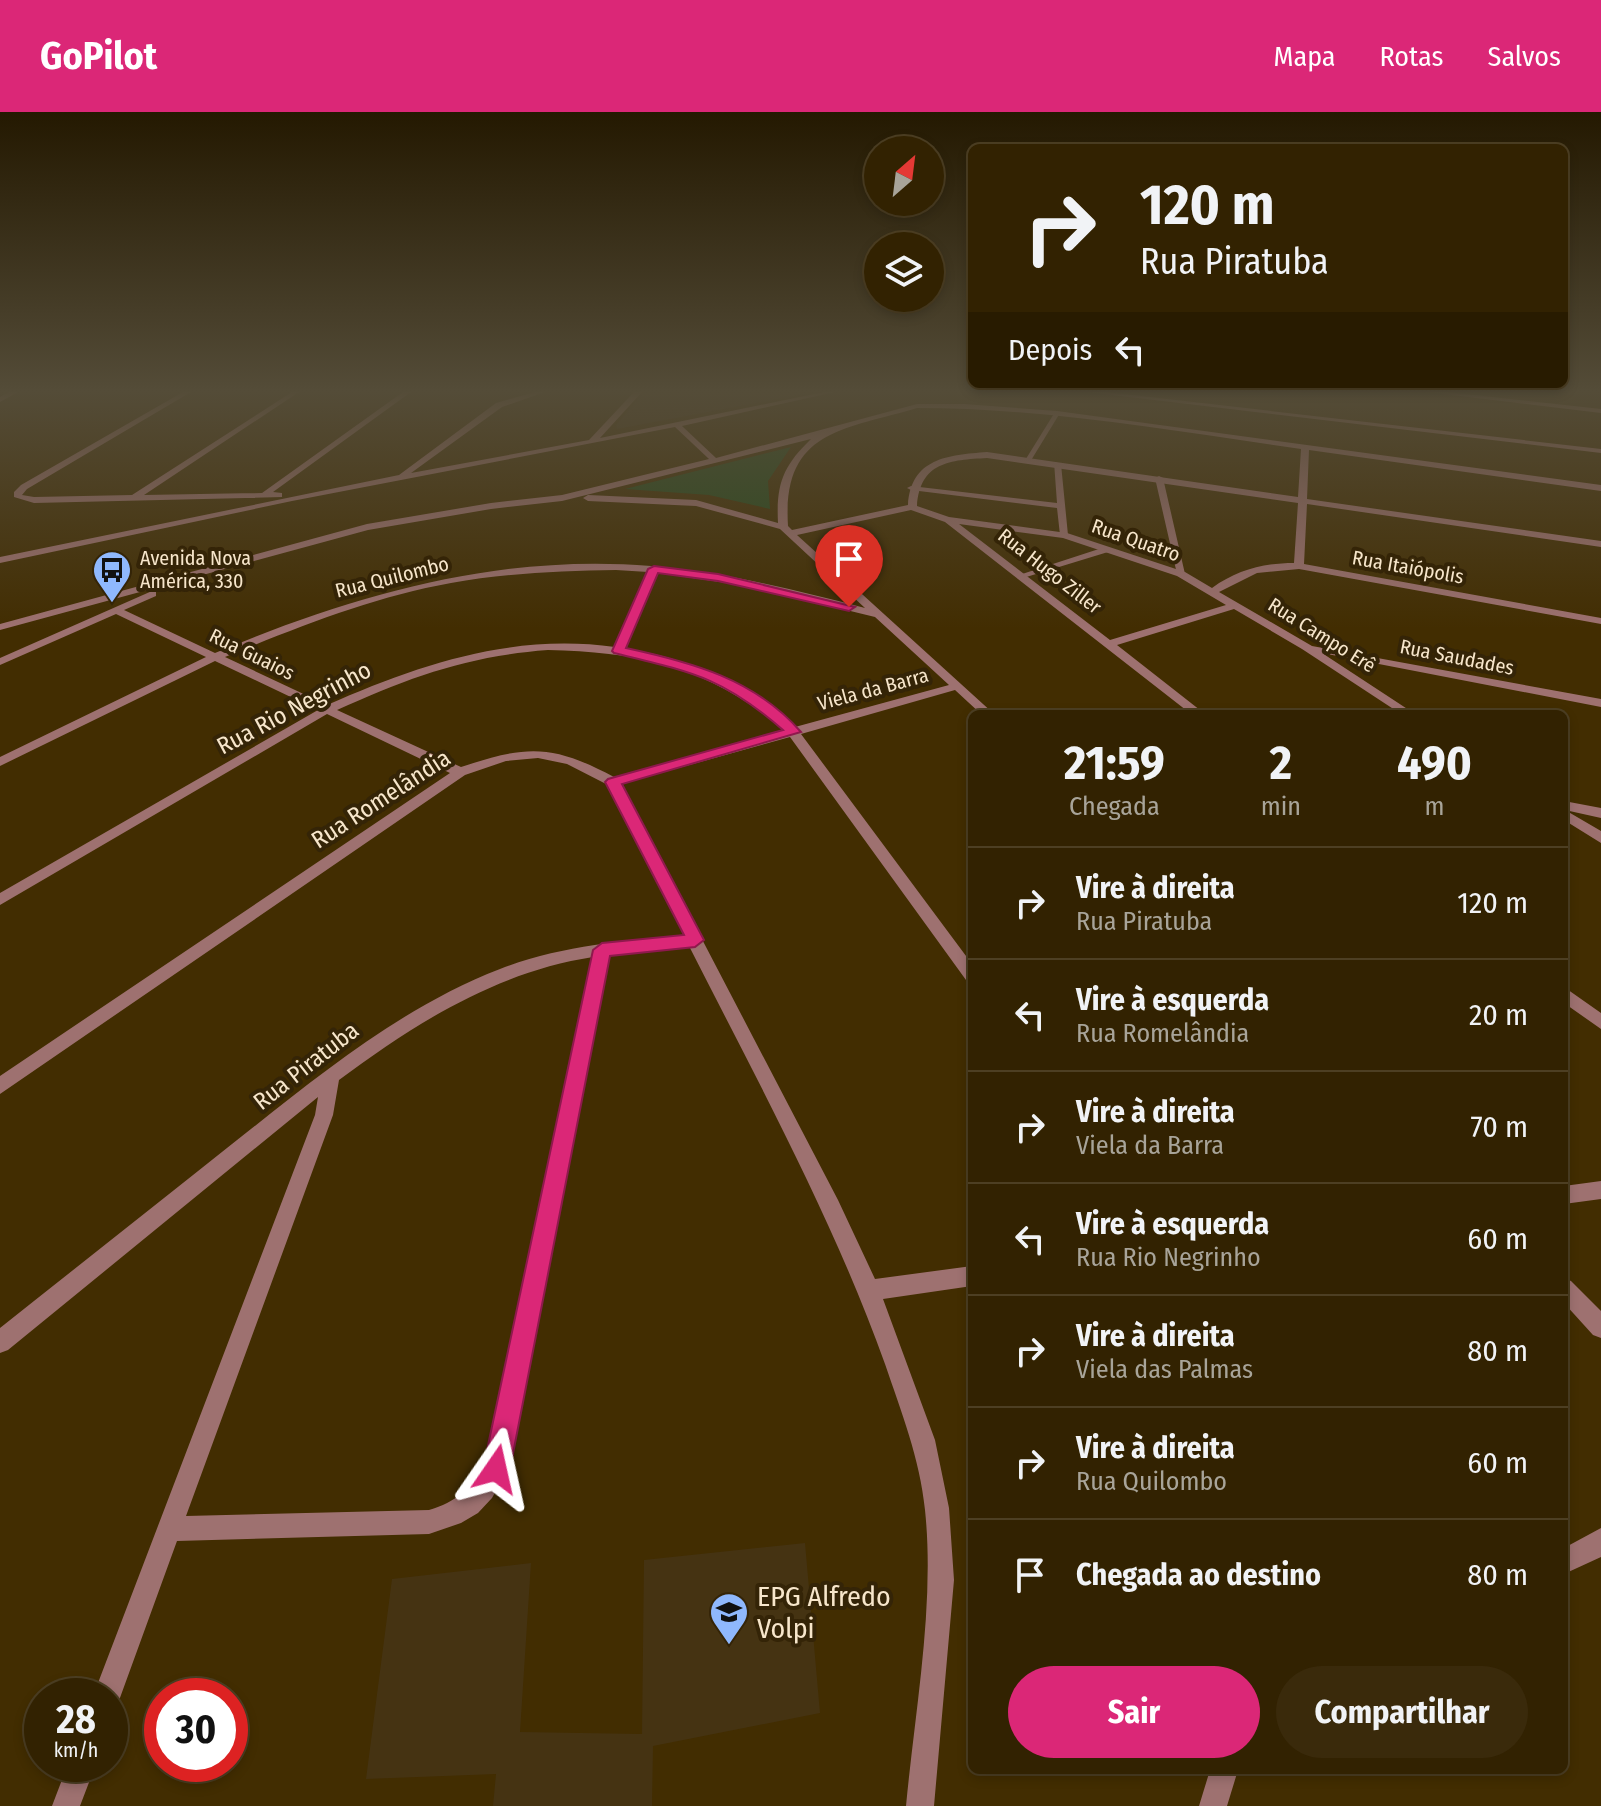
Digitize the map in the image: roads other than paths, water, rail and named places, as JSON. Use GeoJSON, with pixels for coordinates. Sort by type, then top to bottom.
{"type":"FeatureCollection","features":[{"type":"Feature","properties":{"kind":"street"},"geometry":{"type":"LineString","coordinates":[[53,471],[18,492],[18,497],[34,500],[266,493],[292,498]]}},
{"type":"Feature","properties":{"kind":"street"},"geometry":{"type":"LineString","coordinates":[[136,496],[174,471]]}},
{"type":"Feature","properties":{"kind":"street"},"geometry":{"type":"LineString","coordinates":[[266,493],[297,471]]}},
{"type":"Feature","properties":{"kind":"street"},"geometry":{"type":"LineString","coordinates":[[398,478],[408,471]]}},
{"type":"Feature","properties":{"kind":"street"},"geometry":{"type":"LineString","coordinates":[[0,560],[435,471]]}},
{"type":"Feature","properties":{"kind":"street"},"geometry":{"type":"LineString","coordinates":[[562,498],[674,471]]}},
{"type":"Feature","properties":{"kind":"street"},"geometry":{"type":"LineString","coordinates":[[787,471],[781,501],[787,530]]}},
{"type":"Feature","properties":{"kind":"street"},"geometry":{"type":"LineString","coordinates":[[787,530],[912,507],[911,488],[924,471]]}},
{"type":"Feature","properties":{"kind":"street"},"geometry":{"type":"LineString","coordinates":[[1108,471],[1601,544]]}},
{"type":"Feature","properties":{"kind":"street"},"geometry":{"type":"LineString","coordinates":[[1299,566],[1305,471]]}},
{"type":"Feature","properties":{"kind":"street"},"geometry":{"type":"LineString","coordinates":[[1476,471],[1601,488]]}},
{"type":"Feature","properties":{"kind":"street"},"geometry":{"type":"LineString","coordinates":[[612,486],[614,493],[628,498]]}},
{"type":"Feature","properties":{"kind":"street"},"geometry":{"type":"LineString","coordinates":[[0,627],[367,527],[478,507],[562,498],[628,498],[696,503],[787,530],[984,710]]}},
{"type":"Feature","properties":{"kind":"street","name":"Rua Hugo Ziller"},"geometry":{"type":"LineString","coordinates":[[912,507],[948,520],[1194,710]]}},
{"type":"Feature","properties":{"kind":"street","name":"Rua Quatro"},"geometry":{"type":"LineString","coordinates":[[948,520],[1064,535],[1181,574],[1214,591]]}},
{"type":"Feature","properties":{"kind":"street","name":"Rua Itaiópolis"},"geometry":{"type":"LineString","coordinates":[[1214,591],[1244,571],[1273,565],[1299,566],[1601,621]]}},
{"type":"Feature","properties":{"kind":"street","name":"Rua Quilombo"},"geometry":{"type":"LineString","coordinates":[[0,762],[213,655],[372,597],[498,572],[573,566],[654,569],[718,578],[877,614]]}},
{"type":"Feature","properties":{"kind":"street"},"geometry":{"type":"LineString","coordinates":[[0,662],[208,569]]}},
{"type":"Feature","properties":{"kind":"street"},"geometry":{"type":"LineString","coordinates":[[619,651],[654,569]]}},
{"type":"Feature","properties":{"kind":"street","name":"Rua Quilombo"},"geometry":{"type":"LineString","coordinates":[[822,600],[853,591]]}},
{"type":"Feature","properties":{"kind":"street","name":"Rua Campo Erê"},"geometry":{"type":"LineString","coordinates":[[1214,591],[1403,710]]}},
{"type":"Feature","properties":{"kind":"street"},"geometry":{"type":"LineString","coordinates":[[1108,644],[1236,605]]}},
{"type":"Feature","properties":{"kind":"street","name":"Rua Guaios"},"geometry":{"type":"LineString","coordinates":[[115,610],[460,772]]}},
{"type":"Feature","properties":{"kind":"street"},"geometry":{"type":"LineString","coordinates":[[22,621],[35,631],[41,644]]}},
{"type":"Feature","properties":{"kind":"street","name":"Rua Rio Negrinho"},"geometry":{"type":"LineString","coordinates":[[0,900],[326,710],[413,673],[464,657],[503,650],[551,647],[619,651],[682,664],[717,677],[753,697],[793,732],[968,971]]}},
{"type":"Feature","properties":{"kind":"street","name":"Rua Saudades"},"geometry":{"type":"LineString","coordinates":[[1306,647],[1601,703]]}},
{"type":"Feature","properties":{"kind":"street","name":"Viela da Barra"},"geometry":{"type":"LineString","coordinates":[[613,782],[958,686]]}},
{"type":"Feature","properties":{"kind":"street","name":"Rua Romelândia"},"geometry":{"type":"LineString","coordinates":[[0,1086],[460,772],[505,756],[548,753],[564,756],[613,782]]}},
{"type":"Feature","properties":{"kind":"street"},"geometry":{"type":"LineString","coordinates":[[613,782],[831,1207],[869,1290],[923,1440],[937,1508],[941,1580],[920,1806]]}},
{"type":"Feature","properties":{"kind":"street"},"geometry":{"type":"LineString","coordinates":[[1568,806],[1601,813]]}},
{"type":"Feature","properties":{"kind":"street"},"geometry":{"type":"LineString","coordinates":[[1568,817],[1601,838]]}},
{"type":"Feature","properties":{"kind":"street","name":"Rua Piratuba"},"geometry":{"type":"LineString","coordinates":[[0,1342],[331,1076],[387,1035],[464,990],[517,968],[602,950],[695,940]]}},
{"type":"Feature","properties":{"kind":"street"},"geometry":{"type":"LineString","coordinates":[[168,1529],[429,1522],[455,1516],[473,1503],[487,1485],[496,1469],[602,950]]}},
{"type":"Feature","properties":{"kind":"street"},"geometry":{"type":"LineString","coordinates":[[1568,997],[1601,1022]]}},
{"type":"Feature","properties":{"kind":"street"},"geometry":{"type":"LineString","coordinates":[[114,1678],[324,1115],[331,1076]]}},
{"type":"Feature","properties":{"kind":"street"},"geometry":{"type":"LineString","coordinates":[[1568,1194],[1601,1190]]}},
{"type":"Feature","properties":{"kind":"street"},"geometry":{"type":"LineString","coordinates":[[869,1290],[968,1277]]}},
{"type":"Feature","properties":{"kind":"street"},"geometry":{"type":"LineString","coordinates":[[1568,1292],[1601,1327]]}},
{"type":"Feature","properties":{"kind":"street"},"geometry":{"type":"LineString","coordinates":[[1568,1559],[1594,1547],[1601,1540]]}},
{"type":"Feature","properties":{"kind":"street"},"geometry":{"type":"LineString","coordinates":[[1213,1806],[1223,1774]]}},
{"type":"Feature","properties":{"kind":"street"},"geometry":{"type":"LineString","coordinates":[[66,1806],[75,1782]]}},
{"type":"Feature","properties":{"kind":"lane"},"geometry":{"type":"LineString","coordinates":[[1058,471],[1064,535]]}},
{"type":"Feature","properties":{"kind":"lane"},"geometry":{"type":"LineString","coordinates":[[1159,478],[1181,574]]}},
{"type":"Feature","properties":{"kind":"lane"},"geometry":{"type":"LineString","coordinates":[[911,488],[1061,506]]}},
{"type":"Feature","properties":{"kind":"lane"},"geometry":{"type":"LineString","coordinates":[[1020,576],[1105,550]]}},
{"type":"Feature","properties":{"kind":"place","name":"Avenida Nova América, 330"},"geometry":{"type":"Point","coordinates":[112,604]}},
{"type":"Feature","properties":{"kind":"place","name":"EPG Alfredo Volpi"},"geometry":{"type":"Point","coordinates":[729,1646]}}]}
